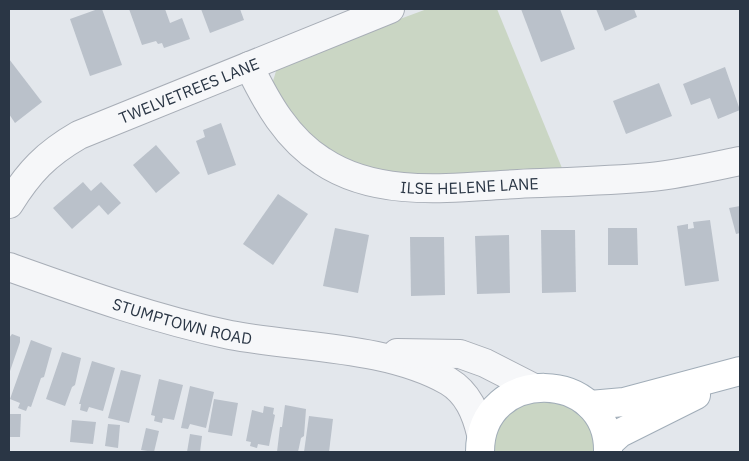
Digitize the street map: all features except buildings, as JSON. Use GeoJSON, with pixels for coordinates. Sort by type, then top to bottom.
{"type":"FeatureCollection","features":[{"type":"Feature","properties":{"kind":"main road"},"geometry":{"type":"LineString","coordinates":[[590,405],[624,402],[740,371]]}},
{"type":"Feature","properties":{"kind":"main road"},"geometry":{"type":"LineString","coordinates":[[608,448],[620,433],[740,375]]}},
{"type":"Feature","properties":{"kind":"main road"},"geometry":{"type":"LineString","coordinates":[[477,445],[486,422],[497,406],[514,394],[532,387],[554,387],[575,395],[590,405],[602,423],[608,448]]}},
{"type":"Feature","properties":{"kind":"street","name":"TWELVETREES LANE"},"geometry":{"type":"LineString","coordinates":[[9,204],[36,165],[59,147],[79,135],[176,94],[390,9]]}},
{"type":"Feature","properties":{"kind":"street","name":"ILSE HELENE LANE"},"geometry":{"type":"LineString","coordinates":[[249,66],[268,102],[297,142],[322,162],[351,176],[380,184],[416,188],[596,181],[652,177],[740,161]]}},
{"type":"Feature","properties":{"kind":"street","name":"STUMPTOWN ROAD"},"geometry":{"type":"LineString","coordinates":[[9,268],[163,319],[277,344],[363,354],[422,368],[450,382],[469,399],[477,445]]}},
{"type":"Feature","properties":{"kind":"street","name":"STUMPTOWN ROAD"},"geometry":{"type":"LineString","coordinates":[[363,354],[418,352],[460,354],[485,363],[532,387]]}},
{"type":"Feature","properties":{"kind":"green space"},"geometry":{"type":"Polygon","coordinates":[[[427,9],[497,9],[564,173],[405,177],[367,172],[311,141],[276,96],[273,81],[277,68],[289,60],[427,9]]]}},
{"type":"Feature","properties":{"kind":"green space"},"geometry":{"type":"Polygon","coordinates":[[[575,395],[608,452],[480,452],[497,406],[575,395]]]}}]}
